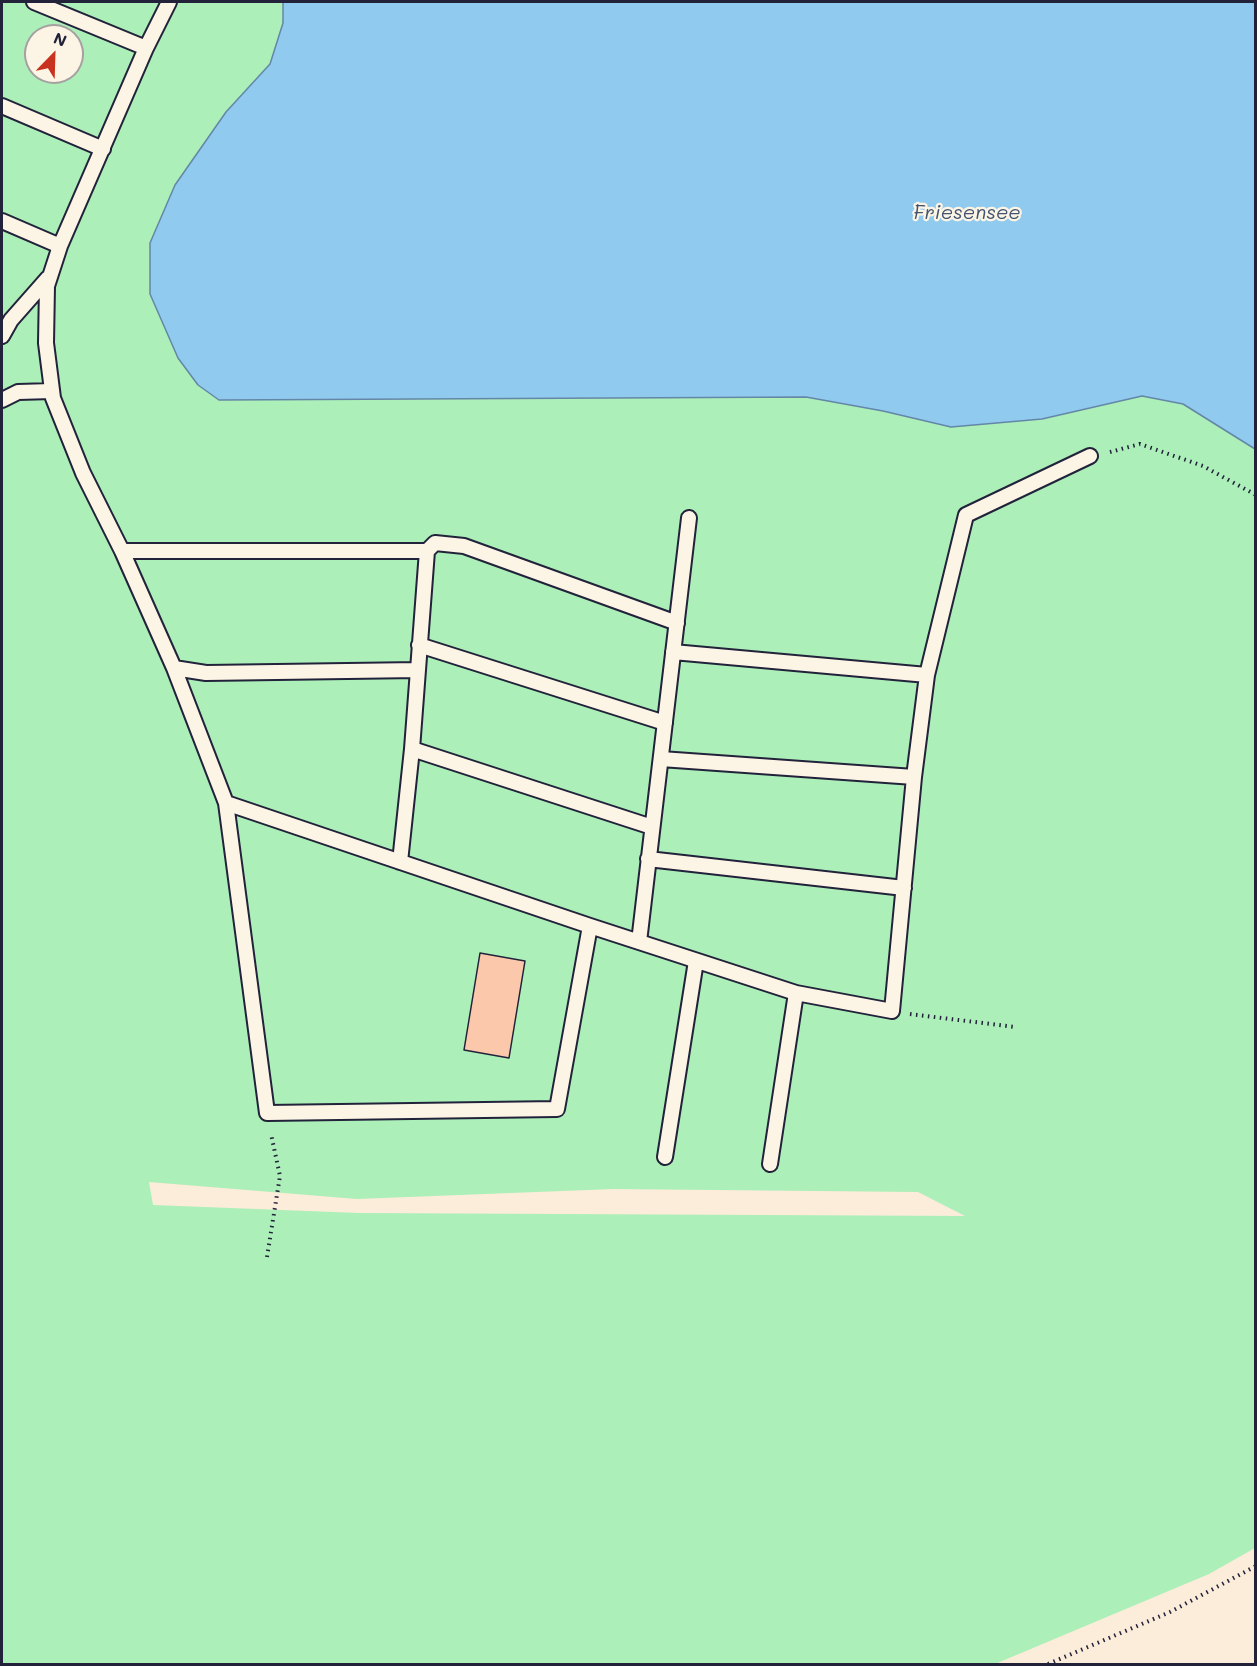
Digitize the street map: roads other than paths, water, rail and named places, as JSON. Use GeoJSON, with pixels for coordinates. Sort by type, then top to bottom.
{"type":"FeatureCollection","features":[{"type":"Feature","properties":{"kind":"lane"},"geometry":{"type":"LineString","coordinates":[[34,2],[146,48]]}},
{"type":"Feature","properties":{"kind":"lane"},"geometry":{"type":"LineString","coordinates":[[169,2],[146,48],[60,246],[47,286],[46,343],[53,398],[83,473],[122,551],[174,668],[226,803],[267,1113],[557,1109],[590,926]]}},
{"type":"Feature","properties":{"kind":"lane"},"geometry":{"type":"LineString","coordinates":[[2,106],[103,149]]}},
{"type":"Feature","properties":{"kind":"lane"},"geometry":{"type":"LineString","coordinates":[[2,221],[60,246]]}},
{"type":"Feature","properties":{"kind":"lane"},"geometry":{"type":"LineString","coordinates":[[2,336],[11,320],[50,276]]}},
{"type":"Feature","properties":{"kind":"lane"},"geometry":{"type":"LineString","coordinates":[[2,398],[18,392],[52,391]]}},
{"type":"Feature","properties":{"kind":"lane"},"geometry":{"type":"LineString","coordinates":[[226,803],[796,993],[892,1011],[914,777],[927,675],[966,515],[1090,456]]}},
{"type":"Feature","properties":{"kind":"lane"},"geometry":{"type":"LineString","coordinates":[[639,942],[689,518]]}},
{"type":"Feature","properties":{"kind":"lane"},"geometry":{"type":"LineString","coordinates":[[399,862],[412,749],[427,551],[435,543],[464,546],[677,623]]}},
{"type":"Feature","properties":{"kind":"lane"},"geometry":{"type":"LineString","coordinates":[[122,551],[427,551]]}},
{"type":"Feature","properties":{"kind":"lane"},"geometry":{"type":"LineString","coordinates":[[419,645],[665,723]]}},
{"type":"Feature","properties":{"kind":"lane"},"geometry":{"type":"LineString","coordinates":[[673,652],[927,675]]}},
{"type":"Feature","properties":{"kind":"lane"},"geometry":{"type":"LineString","coordinates":[[174,668],[206,673],[418,670]]}},
{"type":"Feature","properties":{"kind":"lane"},"geometry":{"type":"LineString","coordinates":[[412,749],[652,827]]}},
{"type":"Feature","properties":{"kind":"lane"},"geometry":{"type":"LineString","coordinates":[[660,759],[914,777]]}},
{"type":"Feature","properties":{"kind":"lane"},"geometry":{"type":"LineString","coordinates":[[648,860],[904,888]]}},
{"type":"Feature","properties":{"kind":"lane"},"geometry":{"type":"LineString","coordinates":[[665,1156],[696,961]]}},
{"type":"Feature","properties":{"kind":"lane"},"geometry":{"type":"LineString","coordinates":[[770,1164],[796,993]]}},
{"type":"Feature","properties":{"kind":"water","name":"Friesensee"},"geometry":{"type":"Polygon","coordinates":[[[283,2],[1255,2],[1255,449],[1183,404],[1142,396],[1042,419],[951,427],[883,411],[806,397],[219,400],[198,385],[178,358],[150,294],[150,243],[175,185],[226,112],[270,64],[283,23],[283,2]]]}}]}
